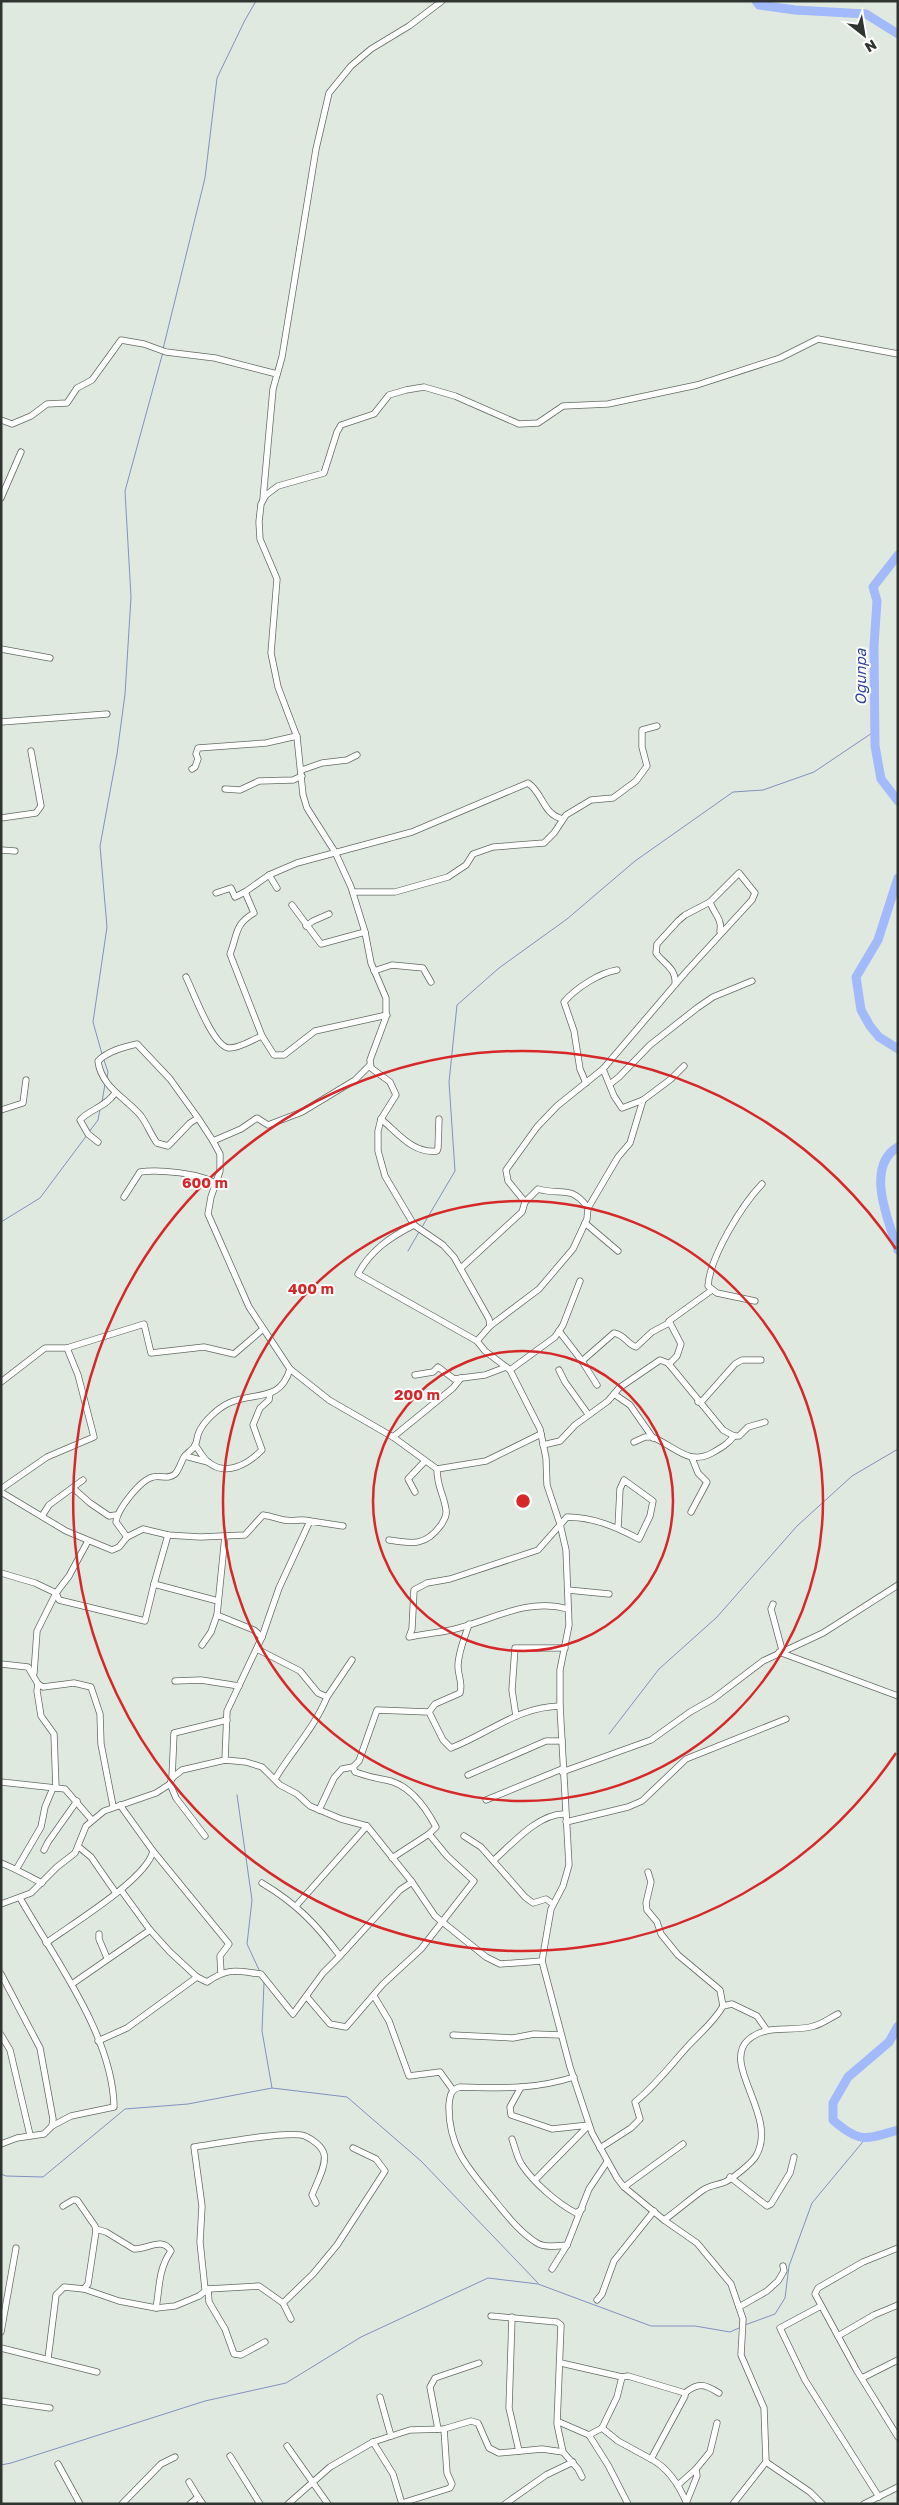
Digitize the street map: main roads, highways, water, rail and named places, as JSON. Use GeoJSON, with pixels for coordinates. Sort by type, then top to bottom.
{"type":"FeatureCollection","features":[{"type":"Feature","properties":{"kind":"waterway"},"geometry":{"type":"LineString","coordinates":[[163,349],[205,178],[217,78],[256,1]]}},
{"type":"Feature","properties":{"kind":"waterway"},"geometry":{"type":"LineString","coordinates":[[756,1],[759,5],[795,10],[866,14],[898,34]]}},
{"type":"Feature","properties":{"kind":"waterway"},"geometry":{"type":"LineString","coordinates":[[102,1054],[93,1022],[107,927],[100,846],[117,754],[125,694],[131,597],[125,491],[163,352]]}},
{"type":"Feature","properties":{"kind":"waterway","name":"Ogunpa"},"geometry":{"type":"LineString","coordinates":[[898,555],[873,587],[877,601],[874,646],[875,746],[881,779],[898,801]]}},
{"type":"Feature","properties":{"kind":"waterway"},"geometry":{"type":"LineString","coordinates":[[422,1227],[455,1171],[449,1082],[457,1005],[499,968],[567,919],[635,861],[733,792],[763,790],[814,772],[875,731]]}},
{"type":"Feature","properties":{"kind":"waterway","name":"Ogunpa"},"geometry":{"type":"LineString","coordinates":[[898,878],[878,940],[856,977],[861,1010],[870,1026],[879,1037],[898,1049]]}},
{"type":"Feature","properties":{"kind":"waterway"},"geometry":{"type":"LineString","coordinates":[[104,1060],[108,1072],[107,1078]]}},
{"type":"Feature","properties":{"kind":"waterway"},"geometry":{"type":"LineString","coordinates":[[102,1102],[105,1084]]}},
{"type":"Feature","properties":{"kind":"waterway"},"geometry":{"type":"LineString","coordinates":[[89,1132],[98,1120],[100,1109]]}},
{"type":"Feature","properties":{"kind":"waterway"},"geometry":{"type":"LineString","coordinates":[[1,1222],[40,1198],[87,1135]]}},
{"type":"Feature","properties":{"kind":"waterway","name":"Ogunpa"},"geometry":{"type":"LineString","coordinates":[[898,1147],[888,1156],[882,1168],[881,1181],[885,1210],[898,1250]]}},
{"type":"Feature","properties":{"kind":"waterway"},"geometry":{"type":"LineString","coordinates":[[408,1251],[419,1232]]}},
{"type":"Feature","properties":{"kind":"waterway"},"geometry":{"type":"LineString","coordinates":[[609,1734],[659,1669],[717,1617],[797,1526],[852,1476],[898,1449]]}},
{"type":"Feature","properties":{"kind":"waterway"},"geometry":{"type":"LineString","coordinates":[[237,1795],[252,1900],[247,1944],[260,1972]]}},
{"type":"Feature","properties":{"kind":"waterway"},"geometry":{"type":"LineString","coordinates":[[264,1983],[262,2031],[272,2088]]}},
{"type":"Feature","properties":{"kind":"waterway","name":"Ogunpa"},"geometry":{"type":"LineString","coordinates":[[898,2026],[889,2042],[848,2077],[833,2103],[833,2120],[842,2128],[857,2136],[878,2136],[898,2130]]}},
{"type":"Feature","properties":{"kind":"waterway"},"geometry":{"type":"LineString","coordinates":[[1,2174],[6,2176],[43,2177],[125,2109],[188,2104],[272,2088],[347,2097],[421,2161],[538,2283]]}},
{"type":"Feature","properties":{"kind":"waterway"},"geometry":{"type":"LineString","coordinates":[[745,2325],[775,2314],[785,2298],[789,2266],[812,2203],[866,2138]]}},
{"type":"Feature","properties":{"kind":"waterway"},"geometry":{"type":"LineString","coordinates":[[1,2465],[205,2401],[286,2383],[361,2337],[488,2278],[538,2284],[651,2326],[695,2326],[730,2332],[739,2328]]}}]}
